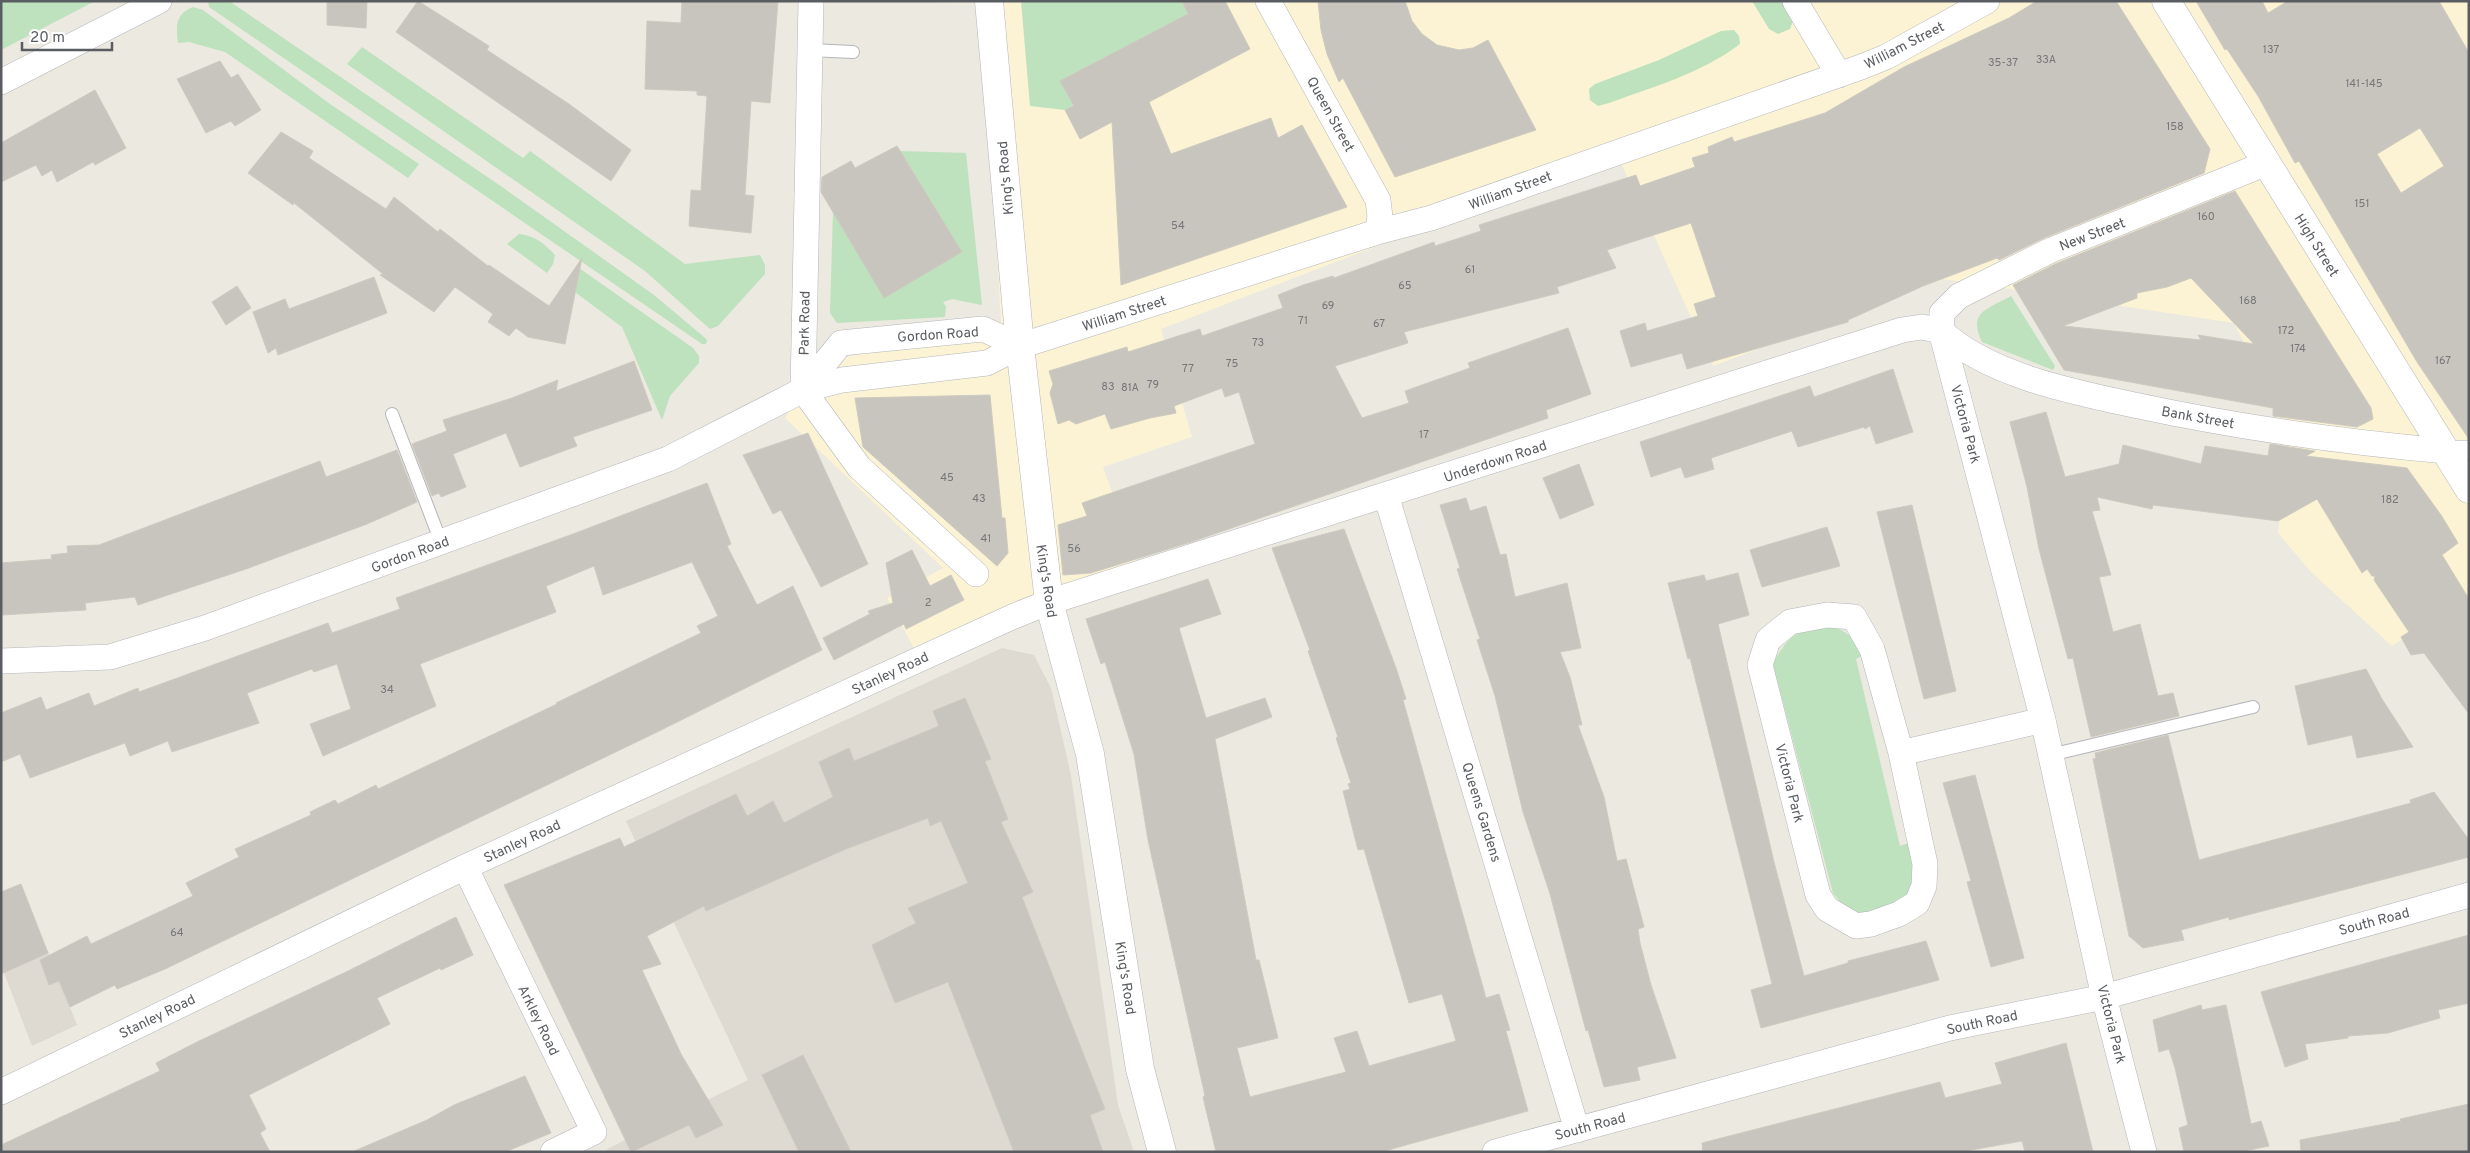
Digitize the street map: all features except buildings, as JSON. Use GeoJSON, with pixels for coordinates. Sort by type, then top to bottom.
{"type":"FeatureCollection","features":[{"type":"Feature","properties":{"kind":"street"},"geometry":{"type":"LineString","coordinates":[[1,82],[159,1]]}},
{"type":"Feature","properties":{"kind":"street","name":"Park Road"},"geometry":{"type":"LineString","coordinates":[[802,390],[811,1]]}},
{"type":"Feature","properties":{"kind":"street","name":"King's Road"},"geometry":{"type":"LineString","coordinates":[[989,1],[1020,346],[1049,602],[1090,754],[1140,1069],[1162,1152]]}},
{"type":"Feature","properties":{"kind":"street","name":"Queen Street"},"geometry":{"type":"LineString","coordinates":[[1268,1],[1378,200],[1380,217],[1377,232]]}},
{"type":"Feature","properties":{"kind":"street"},"geometry":{"type":"LineString","coordinates":[[1795,1],[1838,75]]}},
{"type":"Feature","properties":{"kind":"street","name":"William Street"},"geometry":{"type":"LineString","coordinates":[[1020,346],[1377,232],[1431,218],[1838,75],[1886,57],[1987,1]]}},
{"type":"Feature","properties":{"kind":"street","name":"High Street"},"geometry":{"type":"LineString","coordinates":[[2166,1],[2266,163],[2457,450],[2469,489]]}},
{"type":"Feature","properties":{"kind":"street","name":"New Street"},"geometry":{"type":"LineString","coordinates":[[1941,331],[1942,313],[1959,296],[2049,251],[2266,163]]}},
{"type":"Feature","properties":{"kind":"street","name":"Underdown Road"},"geometry":{"type":"LineString","coordinates":[[1049,602],[1902,330],[1922,327],[1941,331]]}},
{"type":"Feature","properties":{"kind":"street","name":"Gordon Road"},"geometry":{"type":"LineString","coordinates":[[802,390],[841,343],[982,329],[1020,346]]}},
{"type":"Feature","properties":{"kind":"street","name":"Bank Street"},"geometry":{"type":"LineString","coordinates":[[1941,331],[1955,344],[1973,355],[2071,392],[2182,416],[2355,443],[2457,450]]}},
{"type":"Feature","properties":{"kind":"street","name":"Victoria Park"},"geometry":{"type":"LineString","coordinates":[[1941,331],[2043,720],[2104,997],[2144,1152]]}},
{"type":"Feature","properties":{"kind":"street","name":"Gordon Road"},"geometry":{"type":"LineString","coordinates":[[1,662],[110,657],[205,628],[668,459],[802,390],[842,380],[987,362],[1020,346]]}},
{"type":"Feature","properties":{"kind":"street"},"geometry":{"type":"LineString","coordinates":[[802,390],[859,467],[976,574]]}},
{"type":"Feature","properties":{"kind":"street","name":"Queens Gardens"},"geometry":{"type":"LineString","coordinates":[[1386,495],[1577,1130]]}},
{"type":"Feature","properties":{"kind":"street","name":"Stanley Road"},"geometry":{"type":"LineString","coordinates":[[1,1092],[464,868],[1012,617],[1049,602]]}},
{"type":"Feature","properties":{"kind":"street","name":"Victoria Park"},"geometry":{"type":"LineString","coordinates":[[1827,615],[1854,617],[1872,649],[1901,753],[1925,864],[1924,886],[1917,903],[1899,914],[1871,924],[1856,926],[1827,909],[1818,895],[1760,665],[1768,640],[1790,622],[1827,615]]}},
{"type":"Feature","properties":{"kind":"street"},"geometry":{"type":"LineString","coordinates":[[1901,753],[2043,720]]}},
{"type":"Feature","properties":{"kind":"street","name":"Arkley Road"},"geometry":{"type":"LineString","coordinates":[[464,868],[594,1132],[553,1152]]}},
{"type":"Feature","properties":{"kind":"street","name":"South Road"},"geometry":{"type":"LineString","coordinates":[[1495,1152],[1950,1028],[2104,997],[2469,895]]}},
{"type":"Feature","properties":{"kind":"lane"},"geometry":{"type":"LineString","coordinates":[[809,50],[853,52]]}},
{"type":"Feature","properties":{"kind":"lane"},"geometry":{"type":"LineString","coordinates":[[392,414],[441,542]]}},
{"type":"Feature","properties":{"kind":"lane"},"geometry":{"type":"LineString","coordinates":[[2050,755],[2253,707]]}},
{"type":"Feature","properties":{"kind":"shaded area"},"geometry":{"type":"Polygon","coordinates":[[[881,1],[2469,1],[2469,596],[2392,646],[2311,572],[2278,533],[2288,455],[2275,403],[2234,323],[1943,279],[1713,366],[1617,154],[1161,329],[1192,437],[1103,467],[1142,574],[922,663],[887,598],[943,568],[785,418],[821,362],[983,329],[1001,323],[982,3],[881,1]]]}},
{"type":"Feature","properties":{"kind":"shaded area"},"geometry":{"type":"Polygon","coordinates":[[[1002,648],[1034,655],[1051,688],[1071,775],[1118,1105],[1134,1152],[608,1152],[607,1149],[748,1080],[626,821],[1002,648]]]}},
{"type":"Feature","properties":{"kind":"shaded area"},"geometry":{"type":"Polygon","coordinates":[[[21,884],[77,1025],[32,1046],[1,965],[1,892],[21,884]]]}},
{"type":"Feature","properties":{"kind":"green space"},"geometry":{"type":"Polygon","coordinates":[[[1,1],[95,1],[1,50],[1,1]]]}},
{"type":"Feature","properties":{"kind":"green space"},"geometry":{"type":"Polygon","coordinates":[[[208,1],[229,1],[505,189],[654,295],[704,337],[707,340],[706,344],[702,344],[209,7],[208,1]]]}},
{"type":"Feature","properties":{"kind":"green space"},"geometry":{"type":"Polygon","coordinates":[[[1021,1],[1182,1],[1188,14],[1061,82],[1074,106],[1065,110],[1030,106],[1021,1]]]}},
{"type":"Feature","properties":{"kind":"green space"},"geometry":{"type":"Polygon","coordinates":[[[1752,1],[1784,1],[1793,21],[1790,29],[1778,34],[1769,29],[1752,1]]]}},
{"type":"Feature","properties":{"kind":"green space"},"geometry":{"type":"Polygon","coordinates":[[[193,7],[203,10],[330,104],[419,164],[408,178],[225,52],[189,42],[178,43],[178,21],[183,13],[193,7]]]}},
{"type":"Feature","properties":{"kind":"green space"},"geometry":{"type":"Polygon","coordinates":[[[1734,30],[1739,36],[1740,44],[1710,63],[1660,85],[1609,103],[1598,106],[1590,100],[1589,89],[1595,84],[1659,60],[1721,31],[1734,30]]]}},
{"type":"Feature","properties":{"kind":"green space"},"geometry":{"type":"Polygon","coordinates":[[[362,47],[523,158],[530,151],[685,264],[760,255],[765,265],[765,274],[718,326],[710,329],[645,271],[347,64],[362,47]]]}},
{"type":"Feature","properties":{"kind":"green space"},"geometry":{"type":"Polygon","coordinates":[[[900,151],[966,153],[982,305],[952,299],[943,302],[946,307],[945,317],[837,323],[830,313],[833,212],[884,297],[962,252],[900,151]]]}},
{"type":"Feature","properties":{"kind":"green space"},"geometry":{"type":"Polygon","coordinates":[[[519,234],[530,236],[539,241],[555,255],[553,264],[547,273],[507,244],[519,234]]]}},
{"type":"Feature","properties":{"kind":"green space"},"geometry":{"type":"Polygon","coordinates":[[[579,268],[693,348],[699,356],[699,363],[670,396],[662,420],[622,327],[564,284],[579,268]]]}},
{"type":"Feature","properties":{"kind":"green space"},"geometry":{"type":"Polygon","coordinates":[[[2011,296],[2055,366],[2053,370],[1982,342],[1977,324],[1979,317],[1988,308],[2011,296]]]}},
{"type":"Feature","properties":{"kind":"green space"},"geometry":{"type":"Polygon","coordinates":[[[1829,625],[1850,636],[1858,644],[1864,655],[1856,659],[1900,846],[1912,842],[1916,861],[1914,884],[1903,899],[1886,908],[1857,915],[1842,904],[1833,893],[1773,664],[1783,647],[1795,635],[1810,628],[1829,625]]]}}]}
